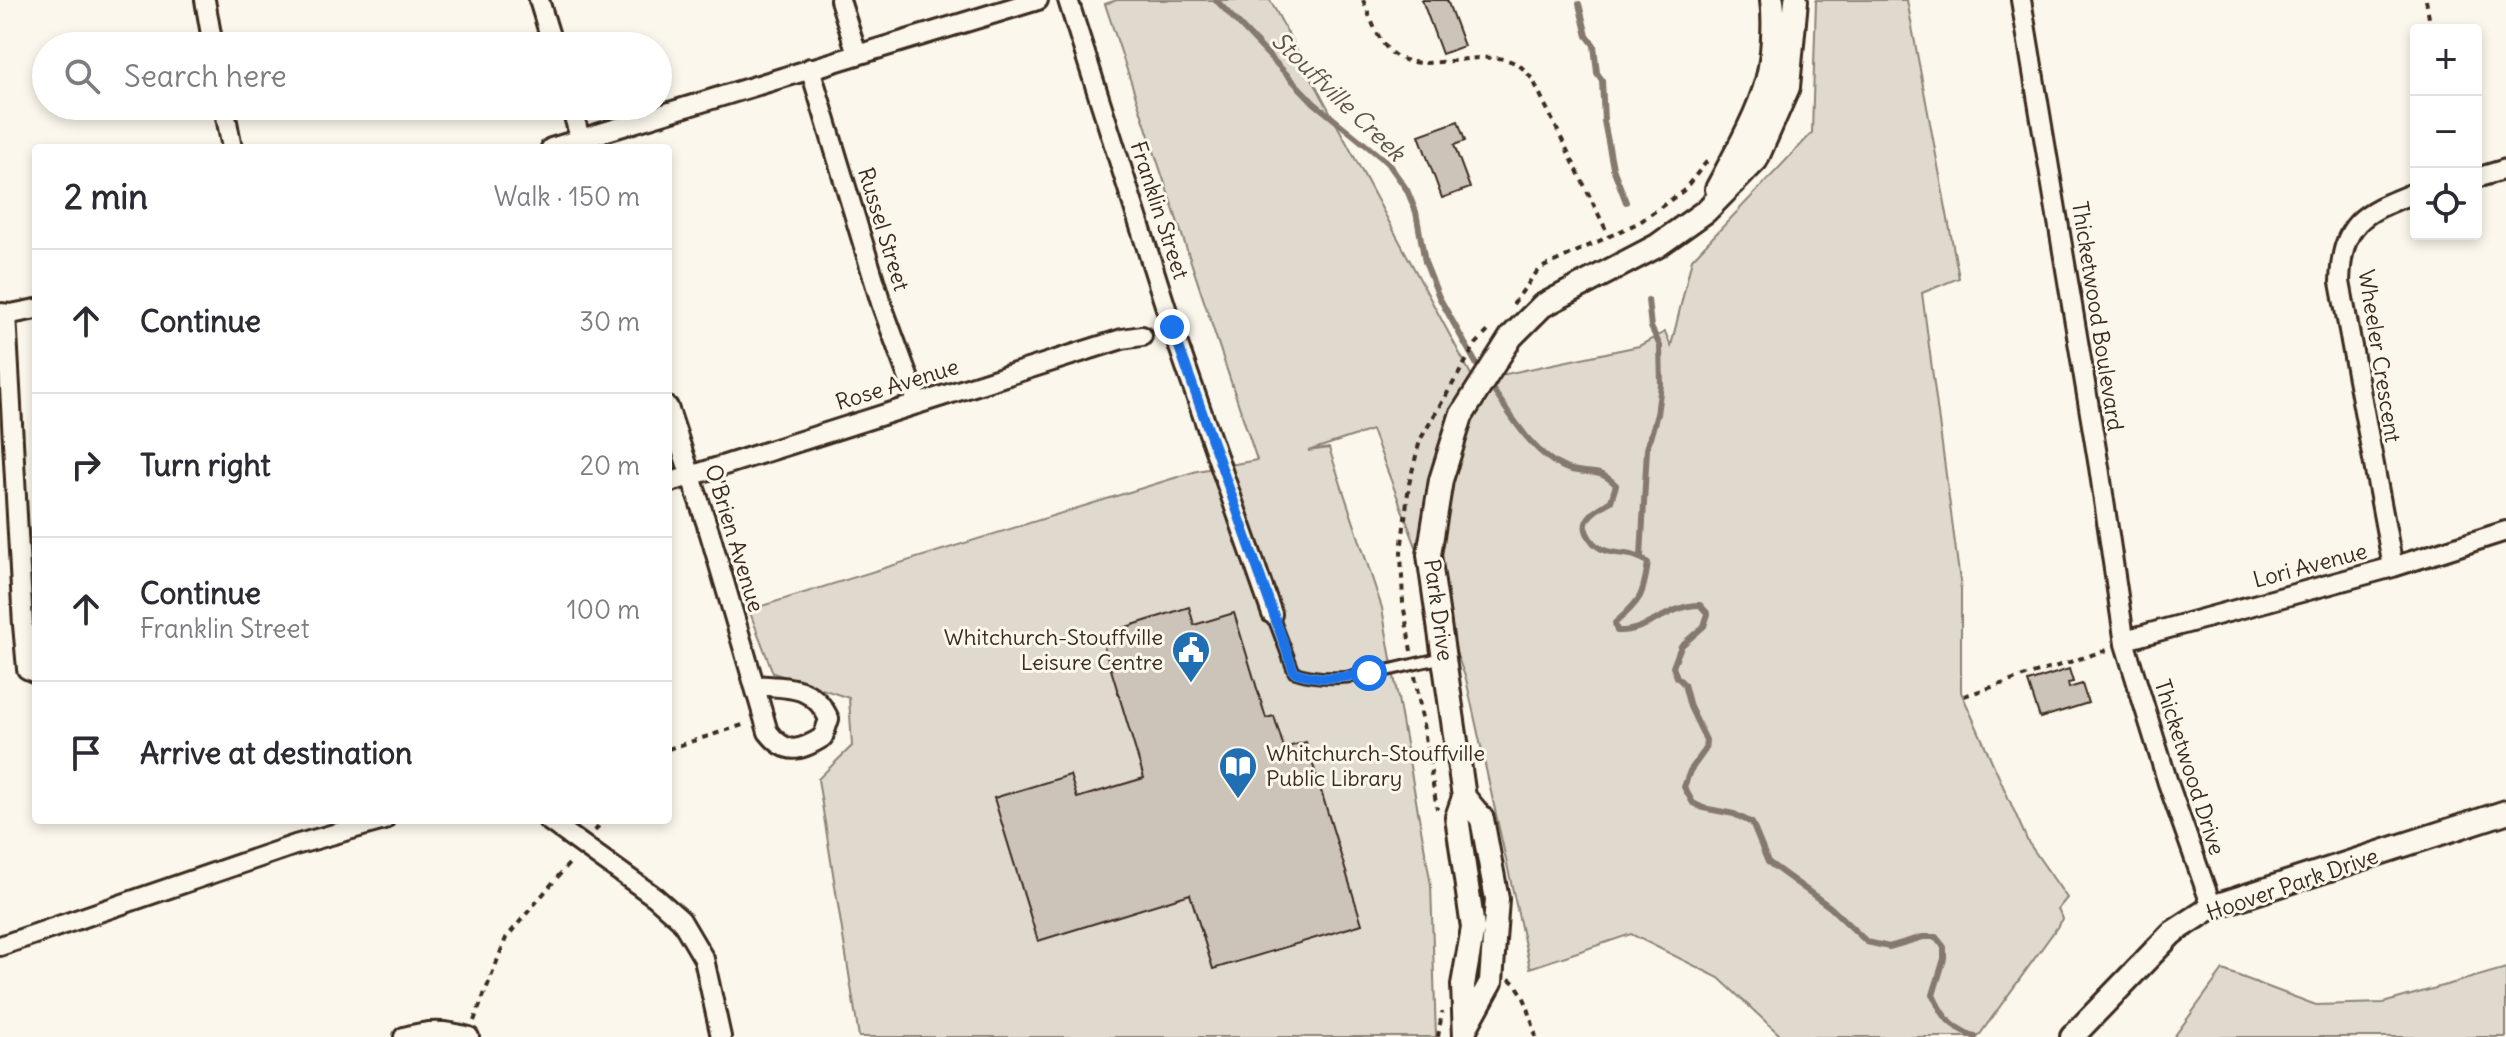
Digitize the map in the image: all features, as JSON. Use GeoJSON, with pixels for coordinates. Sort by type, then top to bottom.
{"type":"FeatureCollection","features":[{"type":"Feature","properties":{"kind":"street"},"geometry":{"type":"LineString","coordinates":[[205,0],[211,32]]}},
{"type":"Feature","properties":{"kind":"street"},"geometry":{"type":"LineString","coordinates":[[539,0],[549,32]]}},
{"type":"Feature","properties":{"kind":"street"},"geometry":{"type":"LineString","coordinates":[[840,0],[857,54]]}},
{"type":"Feature","properties":{"kind":"street"},"geometry":{"type":"LineString","coordinates":[[672,113],[810,68],[1038,0]]}},
{"type":"Feature","properties":{"kind":"street","name":"Franklin Street"},"geometry":{"type":"LineString","coordinates":[[1068,0],[1172,327],[1272,614]]}},
{"type":"Feature","properties":{"kind":"street","name":"Park Drive"},"geometry":{"type":"LineString","coordinates":[[1706,211],[1735,156],[1768,80],[1774,15],[1772,0]]}},
{"type":"Feature","properties":{"kind":"street","name":"Park Drive"},"geometry":{"type":"LineString","coordinates":[[1465,1034],[1491,982],[1497,899],[1482,819],[1464,797],[1429,555],[1441,480],[1461,416],[1502,331],[1542,306],[1657,246],[1706,211],[1756,160],[1788,87],[1796,0]]}},
{"type":"Feature","properties":{"kind":"street","name":"Thicketwood Boulevard"},"geometry":{"type":"LineString","coordinates":[[2021,0],[2125,642]]}},
{"type":"Feature","properties":{"kind":"street","name":"Russel Street"},"geometry":{"type":"LineString","coordinates":[[810,68],[881,303],[918,404]]}},
{"type":"Feature","properties":{"kind":"street"},"geometry":{"type":"LineString","coordinates":[[227,120],[231,144]]}},
{"type":"Feature","properties":{"kind":"street"},"geometry":{"type":"LineString","coordinates":[[575,120],[582,143],[652,120]]}},
{"type":"Feature","properties":{"kind":"street"},"geometry":{"type":"LineString","coordinates":[[2482,176],[2506,169]]}},
{"type":"Feature","properties":{"kind":"street","name":"Wheeler Crescent"},"geometry":{"type":"LineString","coordinates":[[2393,567],[2340,282],[2341,252],[2356,223],[2374,209],[2410,194]]}},
{"type":"Feature","properties":{"kind":"street"},"geometry":{"type":"LineString","coordinates":[[32,309],[3,313],[25,651],[27,669],[32,671]]}},
{"type":"Feature","properties":{"kind":"street","name":"Rose Avenue"},"geometry":{"type":"LineString","coordinates":[[672,482],[1122,339],[1142,336]]}},
{"type":"Feature","properties":{"kind":"street","name":"O'Brien Avenue"},"geometry":{"type":"LineString","coordinates":[[672,419],[768,732],[779,746],[792,750],[808,746],[823,737],[829,719],[822,702],[809,693],[754,685]]}},
{"type":"Feature","properties":{"kind":"street","name":"Lori Avenue"},"geometry":{"type":"LineString","coordinates":[[2125,642],[2393,567],[2506,531]]}},
{"type":"Feature","properties":{"kind":"street","name":"Thicketwood Drive"},"geometry":{"type":"LineString","coordinates":[[2125,642],[2168,783],[2212,907]]}},
{"type":"Feature","properties":{"kind":"street","name":"Hoover Park Drive"},"geometry":{"type":"LineString","coordinates":[[2072,1037],[2172,933],[2212,907],[2506,812]]}},
{"type":"Feature","properties":{"kind":"street"},"geometry":{"type":"LineString","coordinates":[[0,946],[295,845],[370,824]]}},
{"type":"Feature","properties":{"kind":"street"},"geometry":{"type":"LineString","coordinates":[[553,824],[655,897],[681,920],[704,959],[721,1037]]}},
{"type":"Feature","properties":{"kind":"street"},"geometry":{"type":"LineString","coordinates":[[404,1037],[425,1031],[471,1031]]}},
{"type":"Feature","properties":{"kind":"lane"},"geometry":{"type":"LineString","coordinates":[[1272,614],[1294,672],[1311,677],[1335,679],[1445,657]]}},
{"type":"Feature","properties":{"kind":"path"},"geometry":{"type":"LineString","coordinates":[[1363,0],[1378,36],[1395,55],[1417,62],[1495,58],[1516,63],[1525,71],[1533,80],[1609,236]]}},
{"type":"Feature","properties":{"kind":"path"},"geometry":{"type":"LineString","coordinates":[[2426,0],[2430,24]]}},
{"type":"Feature","properties":{"kind":"path"},"geometry":{"type":"LineString","coordinates":[[1511,306],[1539,269],[1640,222],[1683,191],[1711,157]]}},
{"type":"Feature","properties":{"kind":"path"},"geometry":{"type":"LineString","coordinates":[[1463,366],[1476,344],[1502,331]]}},
{"type":"Feature","properties":{"kind":"path"},"geometry":{"type":"LineString","coordinates":[[1964,696],[2125,642]]}},
{"type":"Feature","properties":{"kind":"path"},"geometry":{"type":"LineString","coordinates":[[672,748],[764,718]]}},
{"type":"Feature","properties":{"kind":"path"},"geometry":{"type":"LineString","coordinates":[[471,1031],[506,938],[600,824]]}},
{"type":"Feature","properties":{"kind":"shaded area"},"geometry":{"type":"Polygon","coordinates":[[[1117,0],[1270,0],[1483,397],[1487,397],[1496,376],[1639,346],[1665,332],[1671,346],[1692,259],[1812,133],[1816,0],[1907,0],[1959,278],[1922,293],[1961,589],[1961,692],[2028,842],[2067,898],[2058,909],[2063,919],[1978,1037],[1782,1037],[1719,978],[1631,934],[1530,968],[1466,679],[1372,430],[1308,451],[1329,448],[1382,608],[1431,885],[1436,1037],[859,1037],[818,779],[852,746],[849,698],[773,673],[749,610],[1197,471],[1257,460],[1105,4],[1117,0]]]}},
{"type":"Feature","properties":{"kind":"shaded area"},"geometry":{"type":"Polygon","coordinates":[[[2506,968],[2506,1037],[2174,1037],[2223,970],[2316,1005],[2383,1003],[2506,968]]]}},
{"type":"Feature","properties":{"kind":"building"},"geometry":{"type":"Polygon","coordinates":[[[1422,0],[1447,0],[1464,46],[1442,54],[1422,0]]]}},
{"type":"Feature","properties":{"kind":"building"},"geometry":{"type":"Polygon","coordinates":[[[1458,121],[1465,141],[1454,145],[1470,188],[1442,198],[1419,135],[1458,121]]]}},
{"type":"Feature","properties":{"kind":"building"},"geometry":{"type":"Polygon","coordinates":[[[1189,607],[1194,625],[1234,613],[1266,718],[1274,716],[1284,748],[1306,742],[1362,924],[1213,969],[1190,894],[1038,941],[994,798],[1070,775],[1077,798],[1144,778],[1103,643],[1120,638],[1117,630],[1189,607]]]}},
{"type":"Feature","properties":{"kind":"building"},"geometry":{"type":"Polygon","coordinates":[[[2069,669],[2073,682],[2068,683],[2069,688],[2082,684],[2088,703],[2040,718],[2028,682],[2069,669]]]}},
{"type":"Feature","properties":{"kind":"waterway","name":"Stouffville Creek"},"geometry":{"type":"LineString","coordinates":[[1216,0],[1314,103],[1388,163],[1407,190],[1416,212],[1425,262],[1439,297],[1482,374]]}},
{"type":"Feature","properties":{"kind":"waterway"},"geometry":{"type":"LineString","coordinates":[[1579,4],[1587,36],[1594,45],[1597,73],[1602,80],[1604,121],[1613,168],[1626,202]]}},
{"type":"Feature","properties":{"kind":"waterway"},"geometry":{"type":"LineString","coordinates":[[1641,557],[1647,449],[1661,385],[1660,346],[1651,327],[1648,300]]}},
{"type":"Feature","properties":{"kind":"waterway","name":"Stouffville Creek"},"geometry":{"type":"LineString","coordinates":[[1488,383],[1521,430],[1551,461],[1571,470],[1603,475],[1616,485],[1611,501],[1586,522],[1587,533],[1600,548],[1632,555],[1648,563],[1639,597],[1615,623],[1617,631],[1638,628],[1689,606],[1700,605],[1708,614],[1704,626],[1681,646],[1673,667],[1684,684],[1690,707],[1706,740],[1705,750],[1690,771],[1684,787],[1693,803],[1734,814],[1752,823],[1768,862],[1830,907],[1867,942],[1889,947],[1923,937],[1936,937],[1944,947],[1944,959],[1933,995],[1949,1021],[1975,1037]]}},
{"type":"Feature","properties":{"kind":"place","name":"Whitchurch-Stouffville Leisure Centre"},"geometry":{"type":"Point","coordinates":[1191,684]}},
{"type":"Feature","properties":{"kind":"place","name":"Whitchurch-Stouffville Public Library"},"geometry":{"type":"Point","coordinates":[1238,800]}},
{"type":"Feature","properties":{"kind":"route"},"geometry":{"type":"LineString","coordinates":[[1172,327],[1294,672],[1335,679],[1369,673]]}}]}
